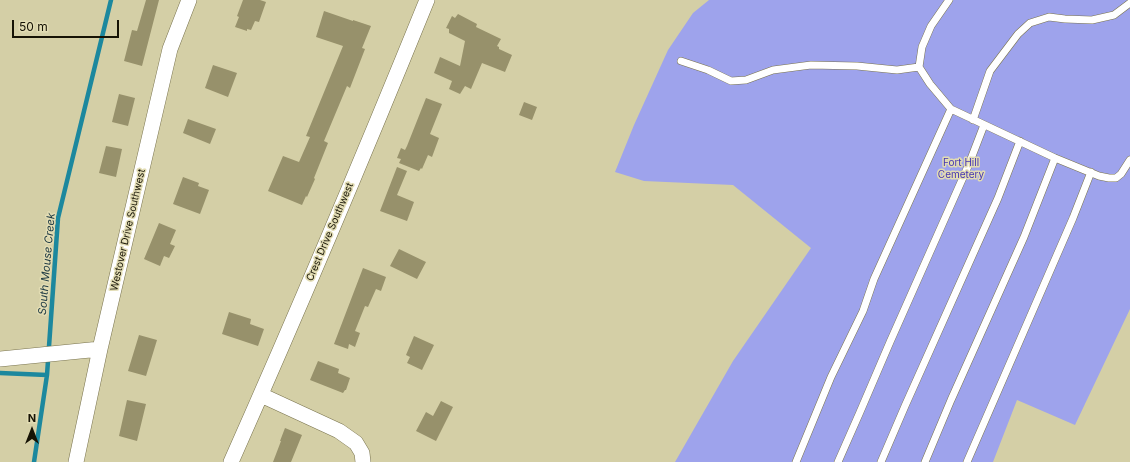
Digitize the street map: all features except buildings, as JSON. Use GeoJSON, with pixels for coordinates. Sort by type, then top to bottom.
{"type":"FeatureCollection","features":[{"type":"Feature","properties":{"kind":"street","name":"Westover Drive Southwest"},"geometry":{"type":"LineString","coordinates":[[76,462],[100,349],[170,49],[189,0]]}},
{"type":"Feature","properties":{"kind":"street","name":"Crest Drive Southwest"},"geometry":{"type":"LineString","coordinates":[[231,462],[261,395],[427,0]]}},
{"type":"Feature","properties":{"kind":"street"},"geometry":{"type":"LineString","coordinates":[[0,359],[100,349]]}},
{"type":"Feature","properties":{"kind":"street"},"geometry":{"type":"LineString","coordinates":[[261,395],[339,431],[356,443],[362,453],[364,462]]}},
{"type":"Feature","properties":{"kind":"lane"},"geometry":{"type":"LineString","coordinates":[[949,0],[931,26],[922,48],[919,67],[930,84],[951,109],[1055,158],[1104,177],[1116,178],[1121,174],[1128,163]]}},
{"type":"Feature","properties":{"kind":"lane"},"geometry":{"type":"LineString","coordinates":[[973,120],[990,71],[1018,34],[1030,23],[1049,17],[1092,20],[1114,15],[1130,3]]}},
{"type":"Feature","properties":{"kind":"lane"},"geometry":{"type":"LineString","coordinates":[[680,61],[708,70],[731,81],[746,80],[773,70],[811,66],[857,66],[897,70],[919,67]]}},
{"type":"Feature","properties":{"kind":"lane"},"geometry":{"type":"LineString","coordinates":[[796,462],[831,377],[863,311],[874,279],[951,109]]}},
{"type":"Feature","properties":{"kind":"lane"},"geometry":{"type":"LineString","coordinates":[[838,462],[969,164],[984,125]]}},
{"type":"Feature","properties":{"kind":"lane"},"geometry":{"type":"LineString","coordinates":[[881,462],[998,198],[1020,141]]}},
{"type":"Feature","properties":{"kind":"lane"},"geometry":{"type":"LineString","coordinates":[[925,462],[954,393],[1024,237],[1055,158]]}},
{"type":"Feature","properties":{"kind":"lane"},"geometry":{"type":"LineString","coordinates":[[967,462],[1073,218],[1090,172]]}},
{"type":"Feature","properties":{"kind":"green space","name":"Fort Hill Cemetery"},"geometry":{"type":"Polygon","coordinates":[[[709,0],[1130,0],[1130,309],[1075,425],[1017,400],[993,462],[675,462],[733,361],[811,248],[733,185],[644,181],[615,172],[634,125],[668,50],[693,13],[709,0]]]}},
{"type":"Feature","properties":{"kind":"waterway","name":"South Mouse Creek"},"geometry":{"type":"LineString","coordinates":[[34,462],[47,375],[58,218],[111,0]]}},
{"type":"Feature","properties":{"kind":"waterway"},"geometry":{"type":"LineString","coordinates":[[0,373],[47,375]]}}]}
